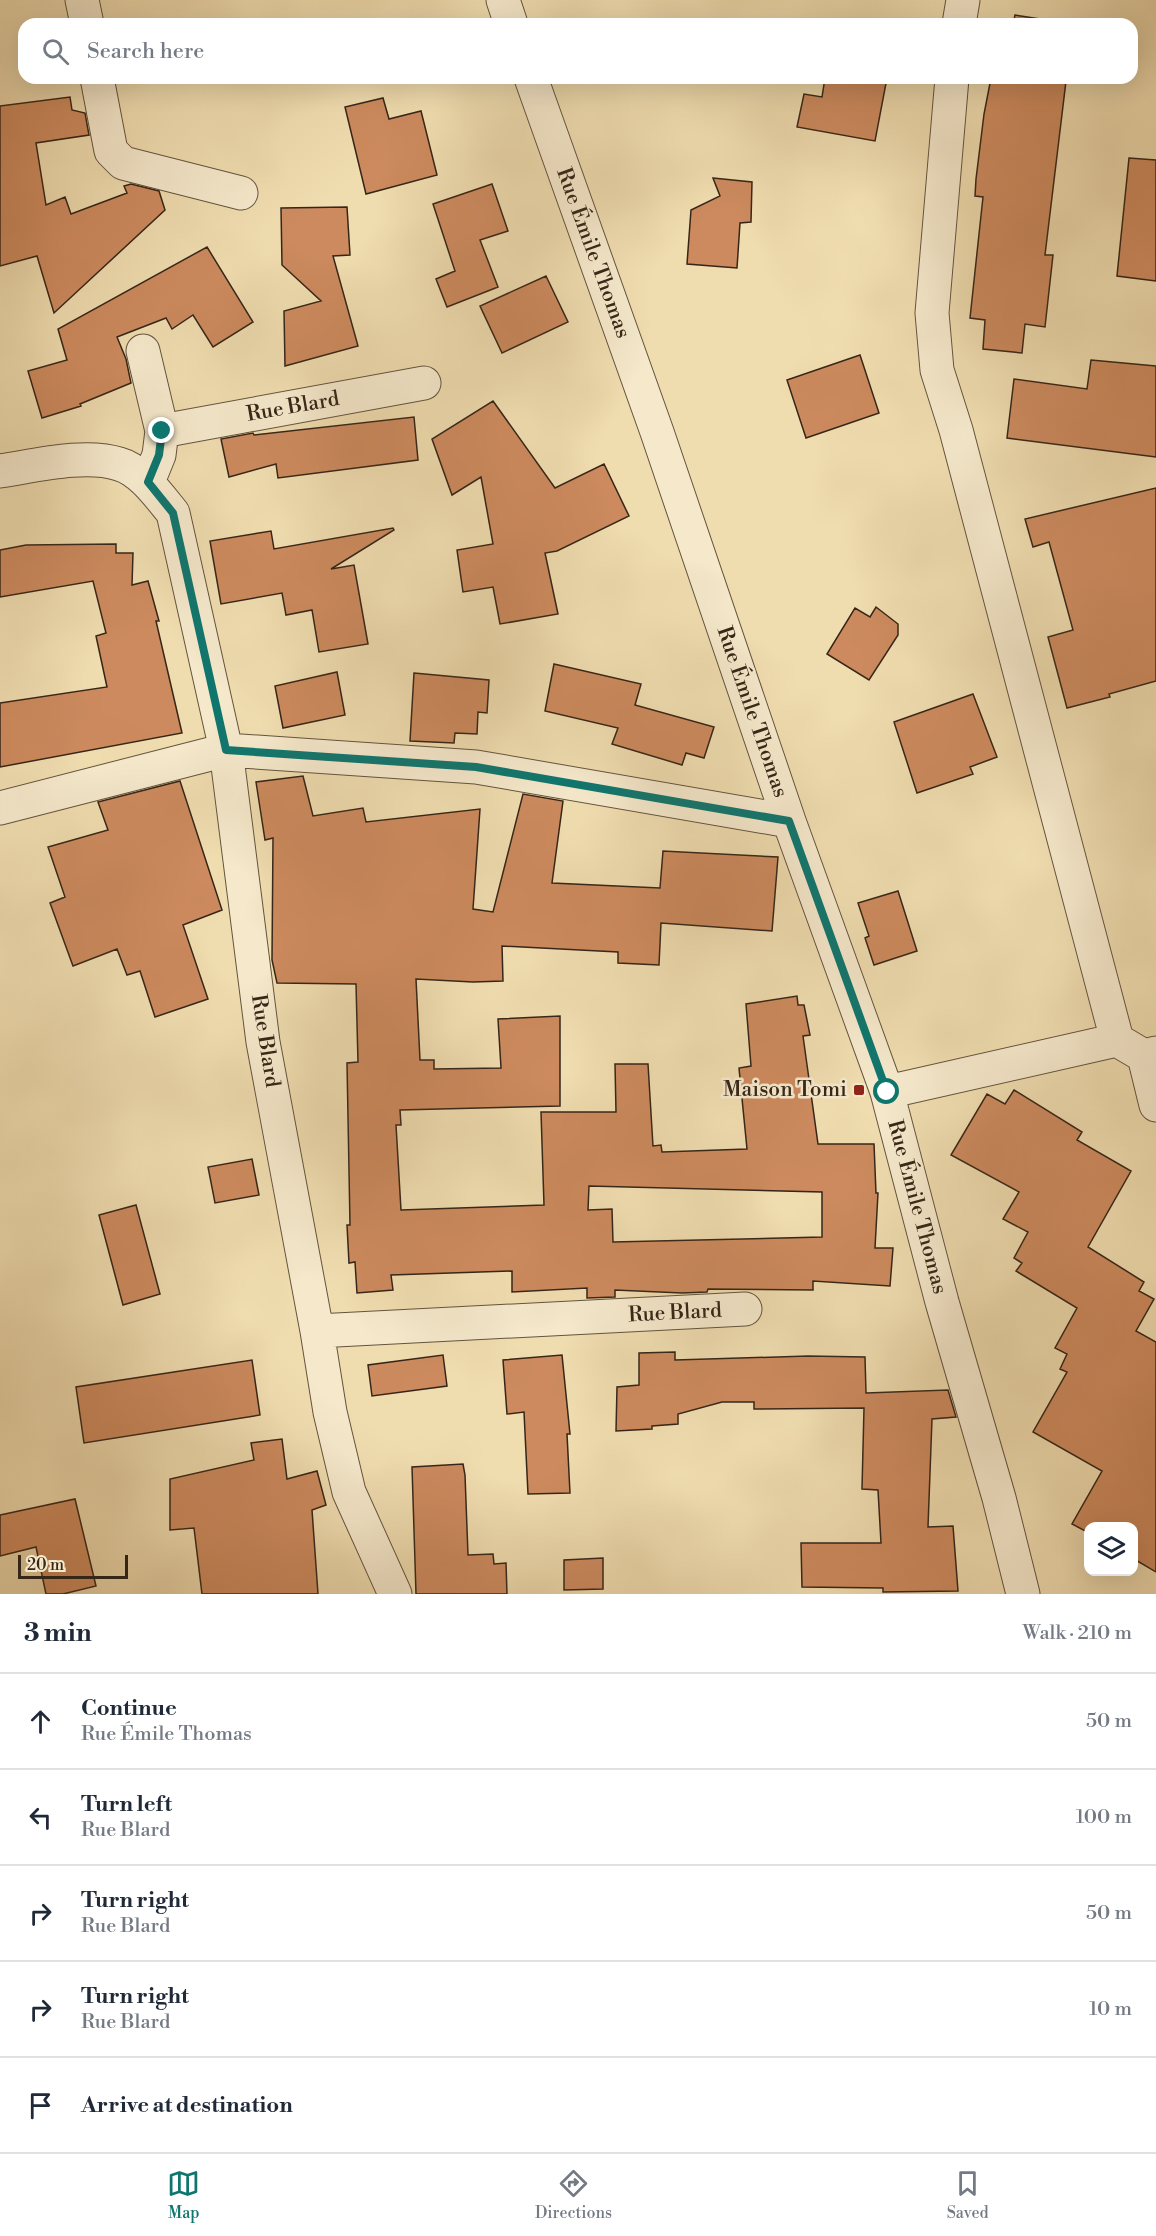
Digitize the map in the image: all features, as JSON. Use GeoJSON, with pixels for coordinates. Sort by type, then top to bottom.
{"type":"FeatureCollection","features":[{"type":"Feature","properties":{"kind":"street"},"geometry":{"type":"LineString","coordinates":[[82,0],[86,18]]}},
{"type":"Feature","properties":{"kind":"street"},"geometry":{"type":"LineString","coordinates":[[503,0],[509,18]]}},
{"type":"Feature","properties":{"kind":"street"},"geometry":{"type":"LineString","coordinates":[[960,18],[963,0]]}},
{"type":"Feature","properties":{"kind":"street"},"geometry":{"type":"LineString","coordinates":[[98,84],[111,151],[123,163],[241,193]]}},
{"type":"Feature","properties":{"kind":"street","name":"Rue Émile Thomas"},"geometry":{"type":"LineString","coordinates":[[533,84],[657,432],[789,821],[887,1092],[942,1302],[999,1498],[1023,1594]]}},
{"type":"Feature","properties":{"kind":"street"},"geometry":{"type":"LineString","coordinates":[[951,84],[932,313],[937,370],[1156,1105]]}},
{"type":"Feature","properties":{"kind":"street"},"geometry":{"type":"LineString","coordinates":[[143,351],[162,431],[159,455],[148,482]]}},
{"type":"Feature","properties":{"kind":"street","name":"Rue Blard"},"geometry":{"type":"LineString","coordinates":[[162,431],[424,383]]}},
{"type":"Feature","properties":{"kind":"street","name":"Rue Blard"},"geometry":{"type":"LineString","coordinates":[[0,471],[86,460],[120,464],[148,482],[173,513],[226,750],[263,1042],[330,1412],[349,1492],[395,1594]]}},
{"type":"Feature","properties":{"kind":"street"},"geometry":{"type":"LineString","coordinates":[[0,808],[226,750],[476,767],[789,821]]}},
{"type":"Feature","properties":{"kind":"street"},"geometry":{"type":"LineString","coordinates":[[887,1092],[1139,1050]]}},
{"type":"Feature","properties":{"kind":"street","name":"Rue Blard"},"geometry":{"type":"LineString","coordinates":[[317,1331],[745,1309]]}},
{"type":"Feature","properties":{"kind":"building"},"geometry":{"type":"Polygon","coordinates":[[[1015,15],[1034,18],[1014,18],[1015,15]]]}},
{"type":"Feature","properties":{"kind":"building"},"geometry":{"type":"Polygon","coordinates":[[[824,84],[886,84],[875,141],[797,127],[804,94],[822,97],[824,84]]]}},
{"type":"Feature","properties":{"kind":"building"},"geometry":{"type":"Polygon","coordinates":[[[990,84],[1066,84],[1045,255],[1053,255],[1045,327],[1025,324],[1022,353],[983,349],[985,320],[970,318],[983,197],[975,196],[984,114],[990,84]]]}},
{"type":"Feature","properties":{"kind":"building"},"geometry":{"type":"Polygon","coordinates":[[[70,97],[72,110],[85,113],[89,135],[36,143],[46,205],[65,197],[71,214],[127,193],[124,186],[131,184],[159,191],[165,210],[54,313],[37,256],[0,266],[0,106],[70,97]]]}},
{"type":"Feature","properties":{"kind":"building"},"geometry":{"type":"Polygon","coordinates":[[[383,98],[389,119],[421,111],[437,175],[366,194],[345,107],[383,98]]]}},
{"type":"Feature","properties":{"kind":"building"},"geometry":{"type":"Polygon","coordinates":[[[1129,158],[1156,160],[1156,281],[1117,276],[1129,158]]]}},
{"type":"Feature","properties":{"kind":"building"},"geometry":{"type":"Polygon","coordinates":[[[713,178],[752,182],[751,222],[740,223],[737,268],[687,264],[691,210],[720,196],[713,178]]]}},
{"type":"Feature","properties":{"kind":"building"},"geometry":{"type":"Polygon","coordinates":[[[492,184],[508,231],[480,240],[498,287],[447,307],[436,279],[455,271],[433,204],[492,184]]]}},
{"type":"Feature","properties":{"kind":"building"},"geometry":{"type":"Polygon","coordinates":[[[347,207],[350,255],[333,256],[358,346],[285,366],[284,311],[321,301],[282,265],[281,208],[347,207]]]}},
{"type":"Feature","properties":{"kind":"building"},"geometry":{"type":"Polygon","coordinates":[[[207,247],[253,322],[213,347],[193,315],[172,329],[166,318],[117,337],[126,359],[131,383],[80,404],[81,406],[42,418],[28,371],[67,360],[58,329],[207,247]]]}},
{"type":"Feature","properties":{"kind":"building"},"geometry":{"type":"Polygon","coordinates":[[[546,276],[568,322],[502,353],[480,306],[546,276]]]}},
{"type":"Feature","properties":{"kind":"building"},"geometry":{"type":"Polygon","coordinates":[[[860,355],[879,413],[806,438],[787,380],[860,355]]]}},
{"type":"Feature","properties":{"kind":"building"},"geometry":{"type":"Polygon","coordinates":[[[1091,360],[1156,366],[1156,457],[1007,438],[1014,379],[1087,389],[1091,360]]]}},
{"type":"Feature","properties":{"kind":"building"},"geometry":{"type":"Polygon","coordinates":[[[493,401],[555,488],[604,464],[629,516],[557,551],[545,553],[558,614],[500,624],[493,587],[463,592],[457,550],[493,544],[481,477],[452,495],[432,439],[493,401]]]}},
{"type":"Feature","properties":{"kind":"building"},"geometry":{"type":"Polygon","coordinates":[[[414,417],[418,460],[278,478],[276,464],[229,477],[221,439],[253,433],[254,435],[414,417]]]}},
{"type":"Feature","properties":{"kind":"building"},"geometry":{"type":"Polygon","coordinates":[[[1156,488],[1156,681],[1109,694],[1110,697],[1067,708],[1048,637],[1073,630],[1049,542],[1033,547],[1025,519],[1156,488]]]}},
{"type":"Feature","properties":{"kind":"building"},"geometry":{"type":"Polygon","coordinates":[[[393,528],[394,530],[331,569],[354,565],[368,644],[319,652],[312,610],[286,615],[282,593],[221,604],[210,541],[271,531],[274,549],[393,528]]]}},
{"type":"Feature","properties":{"kind":"building"},"geometry":{"type":"Polygon","coordinates":[[[116,544],[116,553],[133,553],[132,585],[148,581],[159,621],[156,621],[182,733],[0,767],[0,703],[107,687],[96,636],[106,633],[93,581],[0,597],[0,550],[26,545],[116,544]]]}},
{"type":"Feature","properties":{"kind":"building"},"geometry":{"type":"Polygon","coordinates":[[[876,607],[898,624],[898,635],[869,680],[827,654],[855,608],[870,617],[876,607]]]}},
{"type":"Feature","properties":{"kind":"building"},"geometry":{"type":"Polygon","coordinates":[[[554,664],[641,684],[635,705],[714,727],[704,758],[686,753],[682,765],[612,744],[618,728],[545,711],[554,664]]]}},
{"type":"Feature","properties":{"kind":"building"},"geometry":{"type":"Polygon","coordinates":[[[337,672],[345,715],[283,728],[275,686],[337,672]]]}},
{"type":"Feature","properties":{"kind":"building"},"geometry":{"type":"Polygon","coordinates":[[[414,673],[489,680],[487,713],[478,712],[477,734],[455,733],[454,743],[410,741],[414,673]]]}},
{"type":"Feature","properties":{"kind":"building"},"geometry":{"type":"Polygon","coordinates":[[[973,694],[997,757],[970,767],[973,774],[917,793],[894,722],[973,694]]]}},
{"type":"Feature","properties":{"kind":"building"},"geometry":{"type":"Polygon","coordinates":[[[303,776],[313,816],[363,808],[366,822],[480,809],[473,909],[493,912],[523,794],[563,801],[552,883],[660,888],[663,851],[778,857],[772,931],[661,923],[659,965],[618,963],[618,952],[502,946],[503,981],[416,979],[420,1060],[434,1060],[434,1069],[501,1068],[498,1019],[560,1016],[560,1106],[400,1110],[401,1125],[396,1125],[401,1210],[544,1205],[541,1112],[616,1112],[615,1064],[648,1064],[653,1146],[661,1145],[662,1152],[747,1149],[739,1068],[751,1066],[746,1004],[797,996],[798,1005],[804,1005],[810,1035],[803,1036],[818,1144],[874,1144],[876,1193],[878,1193],[875,1248],[893,1248],[890,1286],[813,1281],[813,1290],[708,1289],[707,1292],[682,1293],[615,1290],[615,1297],[587,1298],[587,1288],[512,1292],[512,1271],[391,1275],[393,1290],[357,1293],[355,1262],[349,1263],[347,1225],[350,1225],[347,1063],[358,1062],[356,984],[277,983],[272,960],[273,838],[265,840],[256,782],[303,776]],[[589,1186],[588,1210],[612,1209],[613,1242],[822,1237],[822,1192],[589,1186]]]}},
{"type":"Feature","properties":{"kind":"building"},"geometry":{"type":"Polygon","coordinates":[[[180,781],[222,910],[183,925],[208,999],[155,1017],[140,971],[127,975],[117,949],[73,966],[50,903],[65,897],[48,847],[108,830],[98,802],[180,781]]]}},
{"type":"Feature","properties":{"kind":"building"},"geometry":{"type":"Polygon","coordinates":[[[898,891],[917,951],[874,965],[865,938],[869,936],[858,903],[898,891]]]}},
{"type":"Feature","properties":{"kind":"building"},"geometry":{"type":"Polygon","coordinates":[[[1014,1090],[1082,1132],[1077,1140],[1131,1171],[1088,1247],[1144,1282],[1139,1291],[1154,1299],[1136,1331],[1156,1342],[1156,1572],[1138,1561],[1138,1522],[1084,1522],[1084,1530],[1072,1524],[1102,1471],[1033,1432],[1067,1372],[1060,1369],[1067,1354],[1055,1348],[1077,1308],[1016,1271],[1022,1263],[1014,1258],[1028,1232],[1003,1219],[1019,1192],[951,1155],[987,1094],[1005,1104],[1014,1090]]]}},
{"type":"Feature","properties":{"kind":"building"},"geometry":{"type":"Polygon","coordinates":[[[252,1159],[259,1195],[215,1203],[208,1167],[252,1159]]]}},
{"type":"Feature","properties":{"kind":"building"},"geometry":{"type":"Polygon","coordinates":[[[136,1205],[160,1294],[123,1305],[99,1215],[136,1205]]]}},
{"type":"Feature","properties":{"kind":"building"},"geometry":{"type":"Polygon","coordinates":[[[675,1352],[675,1360],[808,1356],[865,1357],[866,1393],[948,1390],[956,1417],[932,1419],[928,1527],[953,1526],[958,1591],[883,1592],[883,1588],[802,1587],[801,1543],[881,1543],[878,1490],[862,1489],[864,1408],[754,1409],[754,1402],[722,1402],[678,1414],[678,1424],[652,1426],[652,1429],[616,1431],[617,1387],[639,1385],[639,1353],[675,1352]]]}},
{"type":"Feature","properties":{"kind":"building"},"geometry":{"type":"Polygon","coordinates":[[[443,1355],[447,1386],[372,1396],[368,1365],[443,1355]]]}},
{"type":"Feature","properties":{"kind":"building"},"geometry":{"type":"Polygon","coordinates":[[[562,1355],[570,1434],[567,1434],[570,1493],[528,1494],[524,1412],[507,1414],[503,1360],[562,1355]]]}},
{"type":"Feature","properties":{"kind":"building"},"geometry":{"type":"Polygon","coordinates":[[[252,1360],[260,1415],[84,1443],[76,1387],[252,1360]]]}},
{"type":"Feature","properties":{"kind":"building"},"geometry":{"type":"Polygon","coordinates":[[[282,1439],[287,1479],[317,1471],[326,1505],[312,1510],[318,1594],[202,1594],[194,1528],[170,1530],[170,1479],[254,1460],[251,1443],[282,1439]]]}},
{"type":"Feature","properties":{"kind":"building"},"geometry":{"type":"Polygon","coordinates":[[[463,1464],[468,1555],[493,1554],[494,1564],[506,1563],[507,1594],[416,1594],[412,1467],[463,1464]]]}},
{"type":"Feature","properties":{"kind":"building"},"geometry":{"type":"Polygon","coordinates":[[[75,1499],[96,1586],[63,1594],[46,1594],[36,1547],[0,1556],[0,1515],[75,1499]]]}},
{"type":"Feature","properties":{"kind":"building"},"geometry":{"type":"Polygon","coordinates":[[[603,1558],[603,1589],[564,1590],[564,1560],[603,1558]]]}},
{"type":"Feature","properties":{"kind":"place","name":"Maison Tomi"},"geometry":{"type":"Point","coordinates":[859,1090]}},
{"type":"Feature","properties":{"kind":"route"},"geometry":{"type":"LineString","coordinates":[[162,431],[159,455],[148,482],[173,513],[226,750],[476,767],[789,821],[887,1092]]}}]}
